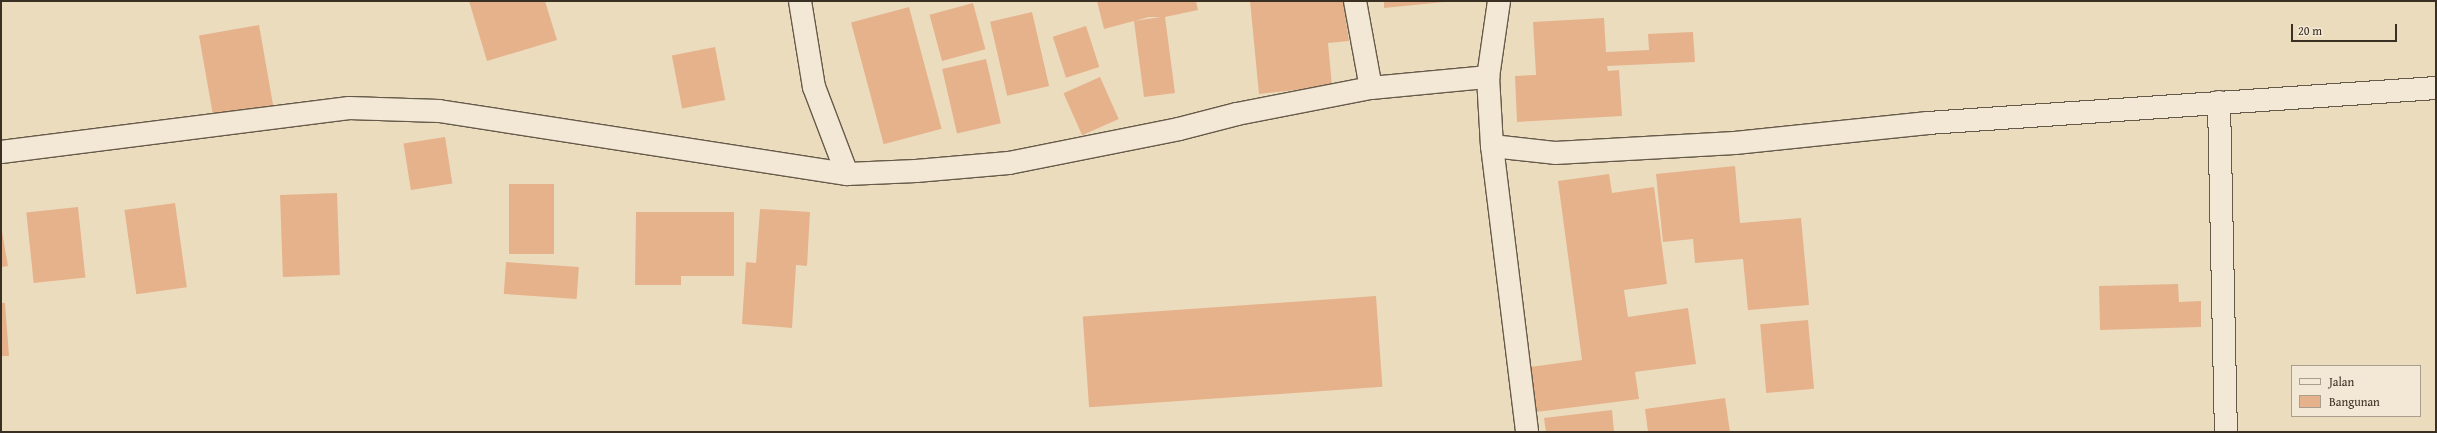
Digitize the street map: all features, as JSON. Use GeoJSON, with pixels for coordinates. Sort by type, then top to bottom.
{"type":"FeatureCollection","features":[{"type":"Feature","properties":{"kind":"street"},"geometry":{"type":"LineString","coordinates":[[800,1],[814,87],[847,174]]}},
{"type":"Feature","properties":{"kind":"street"},"geometry":{"type":"LineString","coordinates":[[1355,1],[1371,88]]}},
{"type":"Feature","properties":{"kind":"street"},"geometry":{"type":"LineString","coordinates":[[1499,1],[1488,77],[1492,146],[1527,432]]}},
{"type":"Feature","properties":{"kind":"street"},"geometry":{"type":"LineString","coordinates":[[1,152],[349,108],[439,111],[847,174],[916,172],[1009,163],[1179,129],[1237,114],[1371,88],[1488,77]]}},
{"type":"Feature","properties":{"kind":"street"},"geometry":{"type":"LineString","coordinates":[[1492,146],[1555,153],[1735,143],[1928,123],[2436,88]]}},
{"type":"Feature","properties":{"kind":"street"},"geometry":{"type":"LineString","coordinates":[[2219,102],[2226,432]]}},
{"type":"Feature","properties":{"kind":"building"},"geometry":{"type":"Polygon","coordinates":[[[469,1],[545,1],[557,40],[487,61],[469,1]]]}},
{"type":"Feature","properties":{"kind":"building"},"geometry":{"type":"Polygon","coordinates":[[[1097,1],[1196,1],[1198,10],[1165,17],[1175,93],[1144,97],[1134,21],[1104,29],[1097,1]],[[1149,17],[1134,21],[1161,17],[1149,17]]]}},
{"type":"Feature","properties":{"kind":"building"},"geometry":{"type":"Polygon","coordinates":[[[1250,1],[1343,1],[1349,41],[1328,43],[1332,86],[1259,94],[1250,1]]]}},
{"type":"Feature","properties":{"kind":"building"},"geometry":{"type":"Polygon","coordinates":[[[1384,1],[1443,1],[1444,2],[1384,8],[1384,1]]]}},
{"type":"Feature","properties":{"kind":"building"},"geometry":{"type":"Polygon","coordinates":[[[973,3],[985,49],[942,61],[930,15],[973,3]]]}},
{"type":"Feature","properties":{"kind":"building"},"geometry":{"type":"Polygon","coordinates":[[[909,7],[942,129],[884,144],[851,23],[909,7]]]}},
{"type":"Feature","properties":{"kind":"building"},"geometry":{"type":"Polygon","coordinates":[[[1032,12],[1049,86],[1007,96],[990,22],[1032,12]]]}},
{"type":"Feature","properties":{"kind":"building"},"geometry":{"type":"Polygon","coordinates":[[[1604,18],[1606,52],[1649,50],[1648,34],[1693,32],[1695,62],[1607,66],[1608,71],[1619,70],[1622,116],[1517,122],[1515,76],[1536,75],[1533,22],[1604,18]]]}},
{"type":"Feature","properties":{"kind":"building"},"geometry":{"type":"Polygon","coordinates":[[[259,25],[273,107],[213,117],[199,36],[259,25]]]}},
{"type":"Feature","properties":{"kind":"building"},"geometry":{"type":"Polygon","coordinates":[[[1086,26],[1099,67],[1066,78],[1053,37],[1086,26]]]}},
{"type":"Feature","properties":{"kind":"building"},"geometry":{"type":"Polygon","coordinates":[[[715,47],[725,100],[682,108],[672,55],[715,47]]]}},
{"type":"Feature","properties":{"kind":"building"},"geometry":{"type":"Polygon","coordinates":[[[986,59],[1001,123],[957,133],[942,69],[986,59]]]}},
{"type":"Feature","properties":{"kind":"building"},"geometry":{"type":"Polygon","coordinates":[[[1100,77],[1119,119],[1082,135],[1063,93],[1100,77]]]}},
{"type":"Feature","properties":{"kind":"building"},"geometry":{"type":"Polygon","coordinates":[[[445,137],[452,183],[411,190],[404,144],[445,137]]]}},
{"type":"Feature","properties":{"kind":"building"},"geometry":{"type":"Polygon","coordinates":[[[1735,166],[1740,223],[1801,218],[1809,305],[1748,310],[1743,259],[1695,263],[1693,239],[1663,242],[1656,174],[1735,166]]]}},
{"type":"Feature","properties":{"kind":"building"},"geometry":{"type":"Polygon","coordinates":[[[1609,174],[1612,193],[1654,187],[1667,284],[1624,290],[1628,317],[1688,308],[1696,364],[1635,372],[1639,399],[1536,412],[1530,367],[1582,360],[1558,181],[1609,174]]]}},
{"type":"Feature","properties":{"kind":"building"},"geometry":{"type":"Polygon","coordinates":[[[509,184],[554,184],[554,254],[509,254],[509,184]]]}},
{"type":"Feature","properties":{"kind":"building"},"geometry":{"type":"Polygon","coordinates":[[[337,193],[340,275],[283,277],[280,195],[337,193]]]}},
{"type":"Feature","properties":{"kind":"building"},"geometry":{"type":"Polygon","coordinates":[[[175,203],[187,287],[136,294],[124,210],[175,203]]]}},
{"type":"Feature","properties":{"kind":"building"},"geometry":{"type":"Polygon","coordinates":[[[78,207],[85,278],[34,283],[26,212],[78,207]]]}},
{"type":"Feature","properties":{"kind":"building"},"geometry":{"type":"Polygon","coordinates":[[[760,209],[810,212],[807,266],[796,265],[792,328],[742,324],[746,262],[756,263],[760,209]]]}},
{"type":"Feature","properties":{"kind":"building"},"geometry":{"type":"Polygon","coordinates":[[[636,212],[734,212],[734,276],[681,276],[681,285],[635,285],[636,212]]]}},
{"type":"Feature","properties":{"kind":"building"},"geometry":{"type":"Polygon","coordinates":[[[1,226],[8,266],[1,267],[1,226]]]}},
{"type":"Feature","properties":{"kind":"building"},"geometry":{"type":"Polygon","coordinates":[[[506,262],[579,267],[577,299],[504,294],[506,262]]]}},
{"type":"Feature","properties":{"kind":"building"},"geometry":{"type":"Polygon","coordinates":[[[2178,284],[2179,302],[2201,301],[2201,327],[2100,330],[2099,286],[2178,284]]]}},
{"type":"Feature","properties":{"kind":"building"},"geometry":{"type":"Polygon","coordinates":[[[1376,296],[1382,387],[1089,407],[1083,317],[1376,296]]]}},
{"type":"Feature","properties":{"kind":"building"},"geometry":{"type":"Polygon","coordinates":[[[1,303],[5,303],[9,356],[1,356],[1,303]]]}},
{"type":"Feature","properties":{"kind":"building"},"geometry":{"type":"Polygon","coordinates":[[[1808,320],[1814,389],[1766,393],[1760,324],[1808,320]]]}},
{"type":"Feature","properties":{"kind":"building"},"geometry":{"type":"Polygon","coordinates":[[[1725,398],[1730,432],[1648,432],[1645,409],[1725,398]]]}},
{"type":"Feature","properties":{"kind":"building"},"geometry":{"type":"Polygon","coordinates":[[[1612,410],[1614,432],[1546,432],[1544,418],[1612,410]]]}}]}
